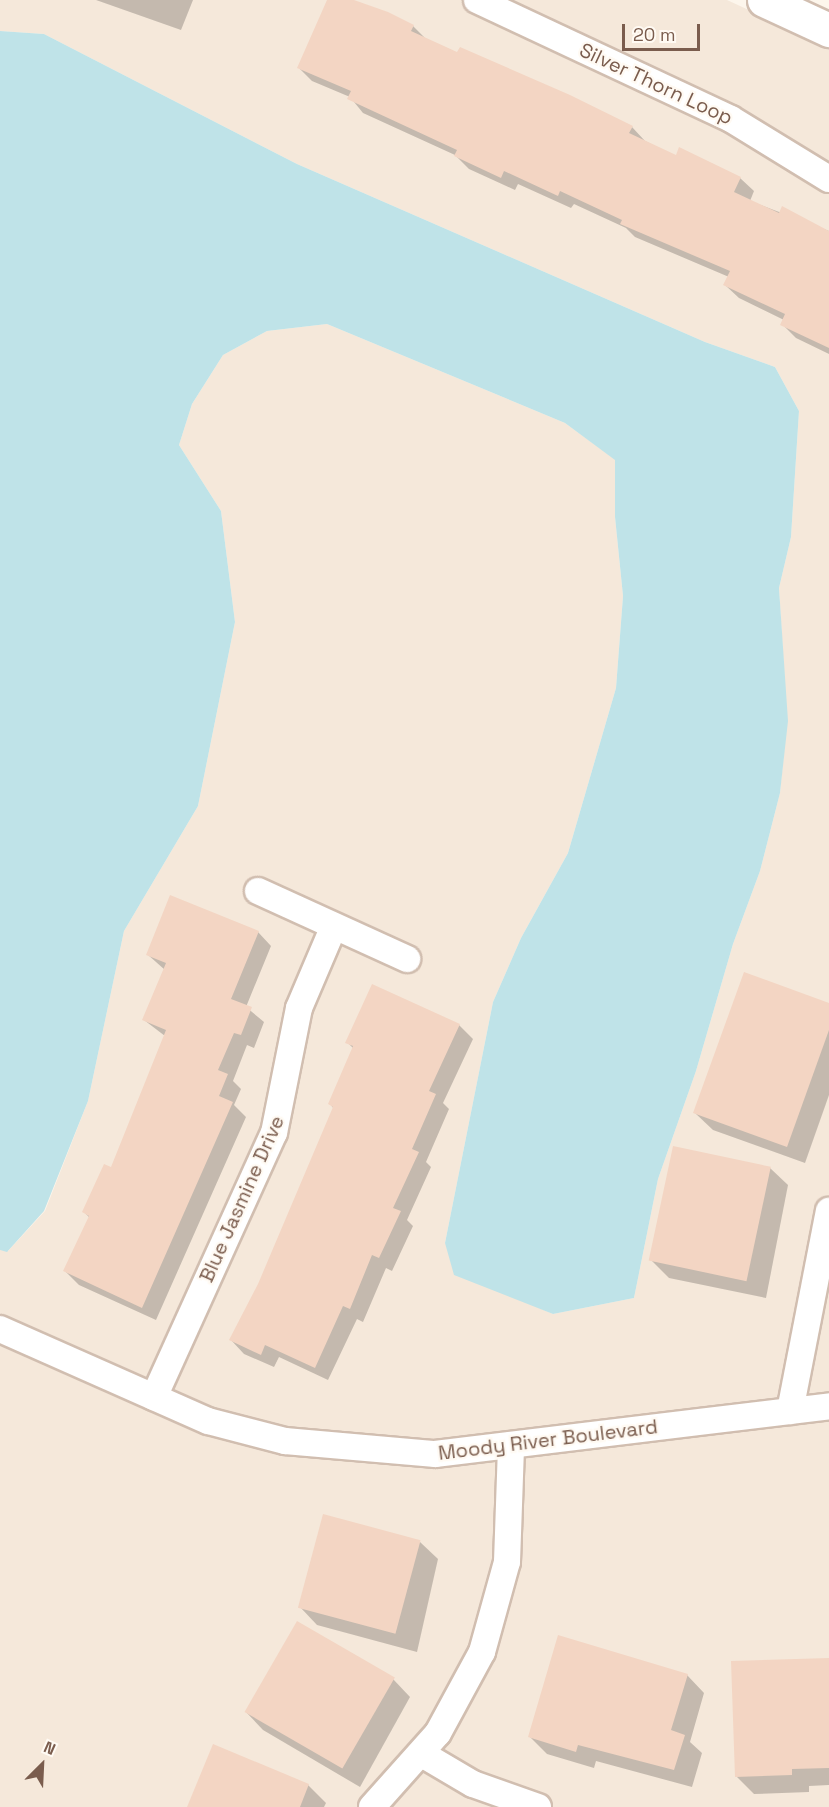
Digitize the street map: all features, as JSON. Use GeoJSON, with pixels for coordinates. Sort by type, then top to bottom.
{"type":"FeatureCollection","features":[{"type":"Feature","properties":{"kind":"main road"},"geometry":{"type":"LineString","coordinates":[[764,0],[829,30]]}},
{"type":"Feature","properties":{"kind":"street","name":"Silver Thorn Loop"},"geometry":{"type":"LineString","coordinates":[[477,0],[731,119],[829,179]]}},
{"type":"Feature","properties":{"kind":"street"},"geometry":{"type":"LineString","coordinates":[[258,891],[407,959]]}},
{"type":"Feature","properties":{"kind":"street","name":"Blue Jasmine Drive"},"geometry":{"type":"LineString","coordinates":[[154,1397],[274,1133],[284,1099],[293,1030],[334,926]]}},
{"type":"Feature","properties":{"kind":"street"},"geometry":{"type":"LineString","coordinates":[[790,1411],[829,1211]]}},
{"type":"Feature","properties":{"kind":"street","name":"Moody River Boulevard"},"geometry":{"type":"LineString","coordinates":[[0,1329],[208,1422],[285,1441],[435,1454],[829,1406]]}},
{"type":"Feature","properties":{"kind":"street"},"geometry":{"type":"LineString","coordinates":[[372,1807],[422,1754],[453,1710],[494,1621],[507,1562],[511,1445]]}},
{"type":"Feature","properties":{"kind":"street"},"geometry":{"type":"LineString","coordinates":[[422,1754],[473,1784],[538,1807]]}},
{"type":"Feature","properties":{"kind":"shaded area"},"geometry":{"type":"Polygon","coordinates":[[[0,0],[727,0],[829,47],[829,1807],[0,1807],[0,1250],[8,1251],[45,1211],[88,1101],[124,931],[198,806],[235,622],[221,511],[179,445],[192,404],[223,355],[267,331],[327,324],[565,423],[616,460],[615,517],[623,596],[616,688],[568,853],[521,938],[493,1002],[445,1243],[516,1298],[553,1314],[634,1298],[658,1179],[696,1071],[733,944],[760,871],[780,793],[787,721],[779,588],[791,537],[799,411],[775,367],[705,342],[297,164],[44,34],[0,31],[0,0]]]}},
{"type":"Feature","properties":{"kind":"water"},"geometry":{"type":"Polygon","coordinates":[[[0,31],[44,34],[297,164],[705,342],[775,367],[799,411],[791,537],[779,588],[788,721],[780,793],[760,871],[733,944],[696,1071],[658,1179],[634,1298],[553,1314],[454,1275],[445,1243],[493,1002],[521,938],[568,853],[616,688],[623,596],[615,517],[615,460],[565,423],[327,324],[267,331],[223,355],[192,404],[179,445],[221,511],[235,622],[198,806],[124,931],[88,1101],[44,1211],[7,1252],[0,1250],[0,31]]]}},
{"type":"Feature","properties":{"kind":"building"},"geometry":{"type":"Polygon","coordinates":[[[327,0],[354,0],[388,12],[414,25],[411,31],[457,52],[460,47],[570,95],[633,126],[629,133],[676,155],[679,147],[741,177],[734,192],[779,213],[782,206],[829,231],[829,348],[780,325],[785,314],[723,285],[730,271],[620,224],[622,220],[560,191],[558,196],[504,171],[501,178],[454,156],[457,150],[347,99],[351,91],[297,68],[327,0]]]}},
{"type":"Feature","properties":{"kind":"building"},"geometry":{"type":"Polygon","coordinates":[[[170,895],[259,931],[231,999],[252,1007],[241,1035],[234,1033],[218,1070],[228,1074],[219,1096],[233,1102],[142,1308],[63,1271],[89,1216],[82,1212],[104,1164],[111,1167],[166,1030],[142,1020],[166,963],[146,955],[170,895]]]}},
{"type":"Feature","properties":{"kind":"building"},"geometry":{"type":"Polygon","coordinates":[[[744,972],[829,1003],[829,1030],[787,1147],[693,1113],[744,972]]]}},
{"type":"Feature","properties":{"kind":"building"},"geometry":{"type":"Polygon","coordinates":[[[372,984],[460,1024],[429,1091],[436,1094],[412,1149],[419,1152],[393,1208],[401,1211],[379,1258],[372,1255],[350,1309],[343,1306],[315,1368],[265,1345],[261,1355],[229,1340],[258,1284],[333,1107],[328,1104],[353,1046],[345,1043],[372,984]]]}},
{"type":"Feature","properties":{"kind":"building"},"geometry":{"type":"Polygon","coordinates":[[[673,1146],[771,1167],[746,1281],[649,1260],[673,1146]]]}},
{"type":"Feature","properties":{"kind":"building"},"geometry":{"type":"Polygon","coordinates":[[[323,1514],[421,1540],[395,1634],[298,1608],[323,1514]]]}},
{"type":"Feature","properties":{"kind":"building"},"geometry":{"type":"Polygon","coordinates":[[[297,1621],[395,1678],[342,1768],[244,1712],[297,1621]]]}},
{"type":"Feature","properties":{"kind":"building"},"geometry":{"type":"Polygon","coordinates":[[[558,1635],[688,1674],[671,1730],[685,1735],[674,1770],[578,1745],[576,1752],[528,1737],[558,1635]]]}},
{"type":"Feature","properties":{"kind":"building"},"geometry":{"type":"Polygon","coordinates":[[[829,1658],[829,1768],[792,1769],[792,1775],[735,1777],[731,1661],[829,1658]]]}},
{"type":"Feature","properties":{"kind":"building"},"geometry":{"type":"Polygon","coordinates":[[[213,1744],[309,1784],[300,1807],[187,1807],[213,1744]]]}}]}
